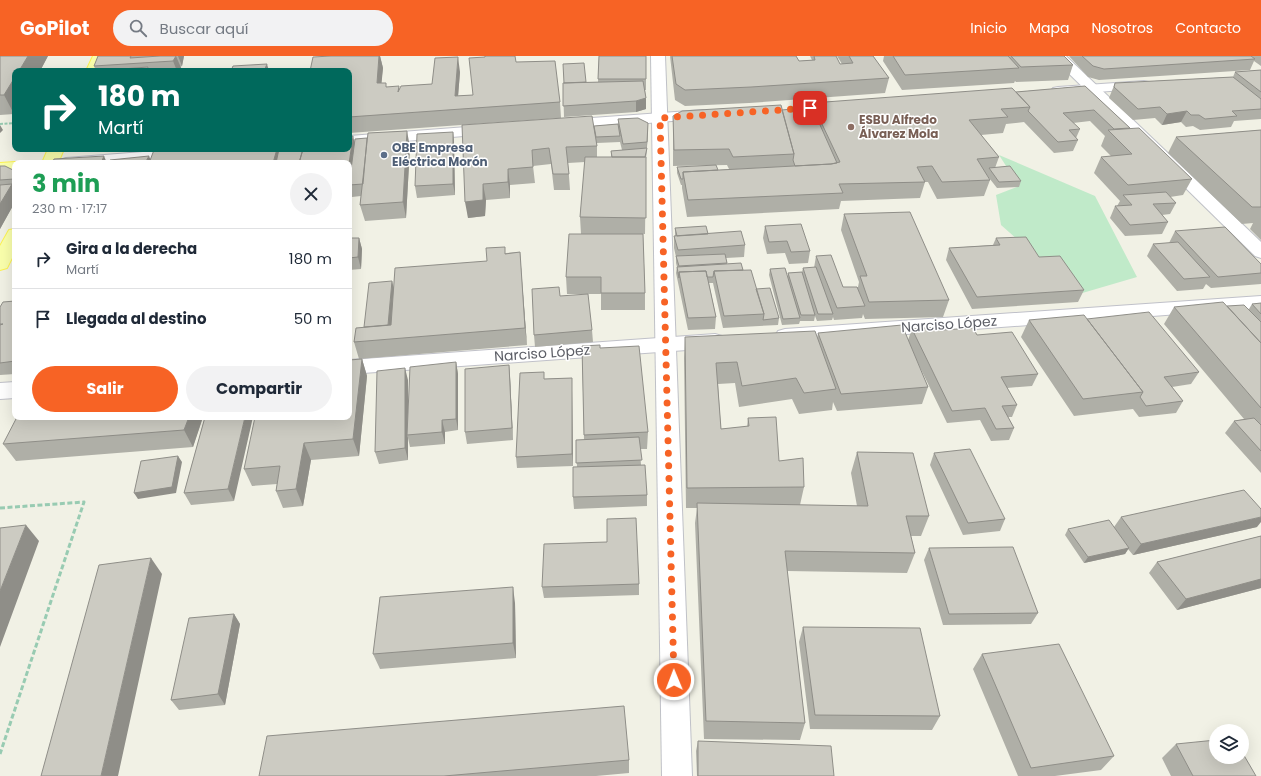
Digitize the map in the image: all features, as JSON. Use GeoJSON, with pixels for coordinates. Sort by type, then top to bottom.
{"type":"FeatureCollection","features":[{"type":"Feature","properties":{"kind":"main road"},"geometry":{"type":"LineString","coordinates":[[94,68],[100,56]]}},
{"type":"Feature","properties":{"kind":"main road"},"geometry":{"type":"LineString","coordinates":[[658,56],[677,776]]}},
{"type":"Feature","properties":{"kind":"main road"},"geometry":{"type":"LineString","coordinates":[[1058,56],[1090,89],[1261,252]]}},
{"type":"Feature","properties":{"kind":"main road"},"geometry":{"type":"LineString","coordinates":[[1044,92],[1160,84]]}},
{"type":"Feature","properties":{"kind":"main road"},"geometry":{"type":"LineString","coordinates":[[548,126],[715,114]]}},
{"type":"Feature","properties":{"kind":"main road"},"geometry":{"type":"LineString","coordinates":[[352,141],[508,129]]}},
{"type":"Feature","properties":{"kind":"main road"},"geometry":{"type":"LineString","coordinates":[[104,160],[194,153]]}},
{"type":"Feature","properties":{"kind":"main road"},"geometry":{"type":"LineString","coordinates":[[0,168],[12,167]]}},
{"type":"Feature","properties":{"kind":"main road"},"geometry":{"type":"LineString","coordinates":[[0,264],[12,240]]}},
{"type":"Feature","properties":{"kind":"main road","name":"Narciso López"},"geometry":{"type":"LineString","coordinates":[[769,337],[1261,302]]}},
{"type":"Feature","properties":{"kind":"main road","name":"Narciso López"},"geometry":{"type":"LineString","coordinates":[[352,367],[737,339]]}},
{"type":"Feature","properties":{"kind":"main road"},"geometry":{"type":"LineString","coordinates":[[0,391],[12,390]]}},
{"type":"Feature","properties":{"kind":"path"},"geometry":{"type":"LineString","coordinates":[[0,124],[12,123]]}},
{"type":"Feature","properties":{"kind":"path"},"geometry":{"type":"LineString","coordinates":[[0,508],[84,502],[0,754]]}},
{"type":"Feature","properties":{"kind":"green space"},"geometry":{"type":"Polygon","coordinates":[[[999,155],[1095,196],[1137,277],[1079,294],[1001,225],[996,195],[1019,186],[999,155]]]}},
{"type":"Feature","properties":{"kind":"building"},"geometry":{"type":"Polygon","coordinates":[[[0,56],[28,56],[21,68],[12,68],[12,82],[4,95],[0,95],[0,56]]]}},
{"type":"Feature","properties":{"kind":"building"},"geometry":{"type":"Polygon","coordinates":[[[98,56],[131,56],[130,58],[176,56],[173,61],[94,66],[98,56]]]}},
{"type":"Feature","properties":{"kind":"building"},"geometry":{"type":"Polygon","coordinates":[[[379,56],[377,83],[386,83],[386,87],[399,86],[398,92],[401,86],[432,84],[435,58],[458,57],[455,96],[473,95],[469,58],[485,56],[515,56],[516,62],[555,61],[560,102],[352,117],[352,68],[311,68],[313,57],[379,56]]]}},
{"type":"Feature","properties":{"kind":"building"},"geometry":{"type":"Polygon","coordinates":[[[599,56],[646,56],[646,79],[598,79],[599,56]]]}},
{"type":"Feature","properties":{"kind":"building"},"geometry":{"type":"Polygon","coordinates":[[[672,56],[796,56],[799,61],[815,60],[814,56],[836,56],[840,64],[853,63],[849,56],[873,56],[889,78],[685,90],[676,84],[672,56]]]}},
{"type":"Feature","properties":{"kind":"building"},"geometry":{"type":"Polygon","coordinates":[[[893,56],[1008,56],[1019,68],[905,75],[893,56]]]}},
{"type":"Feature","properties":{"kind":"building"},"geometry":{"type":"Polygon","coordinates":[[[1011,56],[1064,56],[1073,65],[1021,67],[1011,56]]]}},
{"type":"Feature","properties":{"kind":"building"},"geometry":{"type":"Polygon","coordinates":[[[1082,56],[1251,56],[1255,59],[1104,69],[1093,66],[1082,56]]]}},
{"type":"Feature","properties":{"kind":"building"},"geometry":{"type":"Polygon","coordinates":[[[584,63],[586,82],[564,83],[563,64],[584,63]]]}},
{"type":"Feature","properties":{"kind":"building"},"geometry":{"type":"Polygon","coordinates":[[[267,64],[265,68],[232,68],[233,66],[267,64]]]}},
{"type":"Feature","properties":{"kind":"building"},"geometry":{"type":"Polygon","coordinates":[[[1261,70],[1261,92],[1235,72],[1261,70]]]}},
{"type":"Feature","properties":{"kind":"building"},"geometry":{"type":"Polygon","coordinates":[[[1233,77],[1261,99],[1261,109],[1232,111],[1237,116],[1205,119],[1199,115],[1191,115],[1187,111],[1167,114],[1160,107],[1138,109],[1114,87],[1115,83],[1233,77]]]}},
{"type":"Feature","properties":{"kind":"building"},"geometry":{"type":"Polygon","coordinates":[[[643,81],[646,98],[636,101],[563,106],[563,83],[643,81]]]}},
{"type":"Feature","properties":{"kind":"building"},"geometry":{"type":"Polygon","coordinates":[[[1085,86],[1130,128],[1114,129],[1094,110],[1063,113],[1080,129],[1069,130],[1078,140],[1058,142],[1028,111],[1030,107],[1016,92],[1085,86]]]}},
{"type":"Feature","properties":{"kind":"building"},"geometry":{"type":"Polygon","coordinates":[[[1012,88],[1030,107],[1001,109],[1008,117],[969,120],[999,157],[977,159],[990,180],[942,182],[932,166],[917,167],[925,182],[839,184],[843,193],[688,200],[683,172],[831,164],[840,162],[812,103],[1012,88]]]}},
{"type":"Feature","properties":{"kind":"building"},"geometry":{"type":"Polygon","coordinates":[[[781,105],[794,154],[733,157],[729,149],[674,150],[673,116],[682,111],[781,105]]]}},
{"type":"Feature","properties":{"kind":"building"},"geometry":{"type":"Polygon","coordinates":[[[812,107],[837,163],[795,166],[793,160],[794,154],[782,110],[812,107]]]}},
{"type":"Feature","properties":{"kind":"building"},"geometry":{"type":"Polygon","coordinates":[[[592,116],[597,146],[566,147],[569,174],[553,174],[549,148],[532,150],[533,167],[508,169],[508,182],[483,184],[483,200],[465,202],[462,125],[592,116]]]}},
{"type":"Feature","properties":{"kind":"building"},"geometry":{"type":"Polygon","coordinates":[[[638,118],[648,123],[647,142],[623,144],[618,119],[638,118]]]}},
{"type":"Feature","properties":{"kind":"building"},"geometry":{"type":"Polygon","coordinates":[[[618,124],[620,136],[596,137],[594,126],[618,124]]]}},
{"type":"Feature","properties":{"kind":"building"},"geometry":{"type":"Polygon","coordinates":[[[1139,128],[1192,179],[1128,185],[1101,157],[1132,154],[1108,130],[1139,128]]]}},
{"type":"Feature","properties":{"kind":"building"},"geometry":{"type":"Polygon","coordinates":[[[1261,130],[1261,207],[1252,207],[1176,137],[1261,130]]]}},
{"type":"Feature","properties":{"kind":"building"},"geometry":{"type":"Polygon","coordinates":[[[407,131],[403,202],[360,205],[368,133],[407,131]]]}},
{"type":"Feature","properties":{"kind":"building"},"geometry":{"type":"Polygon","coordinates":[[[453,132],[453,184],[415,186],[417,134],[453,132]]]}},
{"type":"Feature","properties":{"kind":"building"},"geometry":{"type":"Polygon","coordinates":[[[367,138],[363,184],[352,185],[352,162],[355,139],[367,138]]]}},
{"type":"Feature","properties":{"kind":"building"},"geometry":{"type":"Polygon","coordinates":[[[647,148],[645,157],[612,157],[611,151],[647,148]]]}},
{"type":"Feature","properties":{"kind":"building"},"geometry":{"type":"Polygon","coordinates":[[[153,152],[276,152],[274,160],[150,160],[153,152]]]}},
{"type":"Feature","properties":{"kind":"building"},"geometry":{"type":"Polygon","coordinates":[[[278,152],[302,152],[300,160],[277,160],[278,152]]]}},
{"type":"Feature","properties":{"kind":"building"},"geometry":{"type":"Polygon","coordinates":[[[302,152],[351,152],[350,160],[300,160],[302,152]]]}},
{"type":"Feature","properties":{"kind":"building"},"geometry":{"type":"Polygon","coordinates":[[[104,156],[102,160],[54,159],[104,156]]]}},
{"type":"Feature","properties":{"kind":"building"},"geometry":{"type":"Polygon","coordinates":[[[149,156],[147,160],[110,160],[149,156]]]}},
{"type":"Feature","properties":{"kind":"building"},"geometry":{"type":"Polygon","coordinates":[[[585,157],[646,157],[646,218],[580,217],[585,157]]]}},
{"type":"Feature","properties":{"kind":"building"},"geometry":{"type":"Polygon","coordinates":[[[716,165],[718,170],[683,172],[683,179],[681,179],[677,167],[716,165]]]}},
{"type":"Feature","properties":{"kind":"building"},"geometry":{"type":"Polygon","coordinates":[[[0,166],[5,166],[12,170],[12,179],[0,180],[0,166]]]}},
{"type":"Feature","properties":{"kind":"building"},"geometry":{"type":"Polygon","coordinates":[[[1010,166],[1021,181],[999,182],[989,168],[1010,166]]]}},
{"type":"Feature","properties":{"kind":"building"},"geometry":{"type":"Polygon","coordinates":[[[12,184],[0,204],[0,185],[12,184]]]}},
{"type":"Feature","properties":{"kind":"building"},"geometry":{"type":"Polygon","coordinates":[[[1166,192],[1176,203],[1153,204],[1168,222],[1130,225],[1115,206],[1132,205],[1123,195],[1166,192]]]}},
{"type":"Feature","properties":{"kind":"building"},"geometry":{"type":"Polygon","coordinates":[[[910,212],[949,300],[869,302],[860,276],[867,276],[844,214],[910,212]]]}},
{"type":"Feature","properties":{"kind":"building"},"geometry":{"type":"Polygon","coordinates":[[[801,224],[810,251],[791,252],[787,241],[769,242],[765,226],[801,224]]]}},
{"type":"Feature","properties":{"kind":"building"},"geometry":{"type":"Polygon","coordinates":[[[706,226],[708,234],[677,236],[675,228],[706,226]]]}},
{"type":"Feature","properties":{"kind":"building"},"geometry":{"type":"Polygon","coordinates":[[[1225,227],[1261,264],[1261,273],[1218,277],[1175,231],[1225,227]]]}},
{"type":"Feature","properties":{"kind":"building"},"geometry":{"type":"Polygon","coordinates":[[[741,231],[745,245],[678,250],[674,236],[741,231]]]}},
{"type":"Feature","properties":{"kind":"building"},"geometry":{"type":"Polygon","coordinates":[[[569,234],[643,234],[645,293],[601,293],[601,277],[566,277],[569,234]]]}},
{"type":"Feature","properties":{"kind":"building"},"geometry":{"type":"Polygon","coordinates":[[[1026,237],[1039,257],[1060,256],[1084,290],[977,297],[949,248],[1000,245],[996,238],[1026,237]]]}},
{"type":"Feature","properties":{"kind":"building"},"geometry":{"type":"Polygon","coordinates":[[[352,238],[359,238],[358,257],[352,258],[352,238]]]}},
{"type":"Feature","properties":{"kind":"building"},"geometry":{"type":"Polygon","coordinates":[[[1178,242],[1210,277],[1184,279],[1153,244],[1178,242]]]}},
{"type":"Feature","properties":{"kind":"building"},"geometry":{"type":"Polygon","coordinates":[[[505,247],[505,254],[520,252],[525,328],[354,342],[356,328],[391,325],[395,268],[487,261],[486,248],[505,247]]]}},
{"type":"Feature","properties":{"kind":"building"},"geometry":{"type":"Polygon","coordinates":[[[725,254],[727,263],[679,266],[676,256],[725,254]]]}},
{"type":"Feature","properties":{"kind":"building"},"geometry":{"type":"Polygon","coordinates":[[[831,255],[843,287],[857,287],[865,306],[837,308],[816,256],[831,255]]]}},
{"type":"Feature","properties":{"kind":"building"},"geometry":{"type":"Polygon","coordinates":[[[741,263],[743,270],[714,271],[713,277],[707,277],[706,271],[679,272],[679,278],[677,267],[741,263]]]}},
{"type":"Feature","properties":{"kind":"building"},"geometry":{"type":"Polygon","coordinates":[[[816,267],[833,314],[818,314],[803,268],[816,267]]]}},
{"type":"Feature","properties":{"kind":"building"},"geometry":{"type":"Polygon","coordinates":[[[785,268],[800,318],[783,319],[770,269],[785,268]]]}},
{"type":"Feature","properties":{"kind":"building"},"geometry":{"type":"Polygon","coordinates":[[[751,270],[764,314],[724,316],[714,271],[751,270]]]}},
{"type":"Feature","properties":{"kind":"building"},"geometry":{"type":"Polygon","coordinates":[[[706,271],[716,317],[688,318],[679,272],[706,271]]]}},
{"type":"Feature","properties":{"kind":"building"},"geometry":{"type":"Polygon","coordinates":[[[802,272],[815,315],[801,315],[788,273],[802,272]]]}},
{"type":"Feature","properties":{"kind":"building"},"geometry":{"type":"Polygon","coordinates":[[[392,281],[388,325],[364,327],[369,283],[392,281]]]}},
{"type":"Feature","properties":{"kind":"building"},"geometry":{"type":"Polygon","coordinates":[[[559,287],[560,296],[588,294],[592,330],[534,335],[532,289],[559,287]]]}},
{"type":"Feature","properties":{"kind":"building"},"geometry":{"type":"Polygon","coordinates":[[[770,288],[779,318],[763,320],[764,314],[756,289],[770,288]]]}},
{"type":"Feature","properties":{"kind":"building"},"geometry":{"type":"Polygon","coordinates":[[[12,301],[12,361],[0,363],[0,325],[3,324],[0,324],[0,307],[3,302],[12,301]]]}},
{"type":"Feature","properties":{"kind":"building"},"geometry":{"type":"Polygon","coordinates":[[[1223,302],[1261,343],[1261,408],[1174,307],[1223,302]]]}},
{"type":"Feature","properties":{"kind":"building"},"geometry":{"type":"Polygon","coordinates":[[[1261,303],[1261,314],[1252,304],[1261,303]]]}},
{"type":"Feature","properties":{"kind":"building"},"geometry":{"type":"Polygon","coordinates":[[[1244,305],[1261,322],[1261,343],[1227,306],[1244,305]]]}},
{"type":"Feature","properties":{"kind":"building"},"geometry":{"type":"Polygon","coordinates":[[[1149,312],[1199,372],[1164,377],[1183,401],[1146,406],[1140,397],[1143,392],[1087,319],[1149,312]]]}},
{"type":"Feature","properties":{"kind":"building"},"geometry":{"type":"Polygon","coordinates":[[[1084,315],[1143,392],[1083,399],[1029,320],[1084,315]]]}},
{"type":"Feature","properties":{"kind":"building"},"geometry":{"type":"Polygon","coordinates":[[[902,325],[928,387],[841,394],[818,333],[902,325]]]}},
{"type":"Feature","properties":{"kind":"building"},"geometry":{"type":"Polygon","coordinates":[[[940,327],[942,330],[973,328],[977,335],[1012,332],[1038,374],[1001,377],[1017,405],[1002,406],[1014,428],[996,429],[985,408],[952,411],[912,329],[940,327]]]}},
{"type":"Feature","properties":{"kind":"building"},"geometry":{"type":"Polygon","coordinates":[[[815,331],[836,389],[804,393],[796,378],[742,386],[737,362],[716,363],[721,429],[749,426],[748,418],[776,417],[779,461],[803,458],[804,487],[687,488],[685,337],[815,331]]]}},
{"type":"Feature","properties":{"kind":"building"},"geometry":{"type":"Polygon","coordinates":[[[600,345],[600,348],[639,346],[648,432],[584,435],[582,346],[600,345]]]}},
{"type":"Feature","properties":{"kind":"building"},"geometry":{"type":"Polygon","coordinates":[[[362,359],[353,439],[304,443],[296,489],[276,491],[280,466],[244,469],[254,420],[352,420],[352,360],[362,359]]]}},
{"type":"Feature","properties":{"kind":"building"},"geometry":{"type":"Polygon","coordinates":[[[456,362],[456,419],[442,420],[442,432],[407,435],[410,367],[456,362]]]}},
{"type":"Feature","properties":{"kind":"building"},"geometry":{"type":"Polygon","coordinates":[[[509,365],[512,428],[465,432],[465,369],[509,365]]]}},
{"type":"Feature","properties":{"kind":"building"},"geometry":{"type":"Polygon","coordinates":[[[405,368],[405,448],[375,452],[377,371],[405,368]]]}},
{"type":"Feature","properties":{"kind":"building"},"geometry":{"type":"Polygon","coordinates":[[[544,372],[544,379],[572,378],[572,454],[516,457],[520,373],[544,372]]]}},
{"type":"Feature","properties":{"kind":"building"},"geometry":{"type":"Polygon","coordinates":[[[1254,418],[1261,425],[1261,451],[1234,421],[1254,418]]]}},
{"type":"Feature","properties":{"kind":"building"},"geometry":{"type":"Polygon","coordinates":[[[15,420],[188,420],[184,430],[3,444],[15,420]]]}},
{"type":"Feature","properties":{"kind":"building"},"geometry":{"type":"Polygon","coordinates":[[[204,420],[244,420],[228,489],[184,493],[204,420]]]}},
{"type":"Feature","properties":{"kind":"building"},"geometry":{"type":"Polygon","coordinates":[[[639,437],[642,460],[576,463],[576,440],[639,437]]]}},
{"type":"Feature","properties":{"kind":"building"},"geometry":{"type":"Polygon","coordinates":[[[970,449],[1005,519],[968,523],[934,453],[970,449]]]}},
{"type":"Feature","properties":{"kind":"building"},"geometry":{"type":"Polygon","coordinates":[[[857,452],[913,453],[929,516],[906,516],[915,553],[785,551],[805,723],[706,721],[697,503],[868,506],[857,452]]]}},
{"type":"Feature","properties":{"kind":"building"},"geometry":{"type":"Polygon","coordinates":[[[178,456],[172,487],[134,493],[141,461],[178,456]]]}},
{"type":"Feature","properties":{"kind":"building"},"geometry":{"type":"Polygon","coordinates":[[[645,465],[647,495],[573,497],[573,467],[645,465]]]}},
{"type":"Feature","properties":{"kind":"building"},"geometry":{"type":"Polygon","coordinates":[[[1244,490],[1261,509],[1261,517],[1141,544],[1121,517],[1244,490]]]}},
{"type":"Feature","properties":{"kind":"building"},"geometry":{"type":"Polygon","coordinates":[[[636,518],[639,584],[542,587],[544,544],[607,542],[607,519],[636,518]]]}},
{"type":"Feature","properties":{"kind":"building"},"geometry":{"type":"Polygon","coordinates":[[[1109,520],[1129,548],[1088,557],[1068,529],[1109,520]]]}},
{"type":"Feature","properties":{"kind":"building"},"geometry":{"type":"Polygon","coordinates":[[[26,525],[0,591],[0,528],[26,525]]]}},
{"type":"Feature","properties":{"kind":"building"},"geometry":{"type":"Polygon","coordinates":[[[1261,536],[1261,579],[1186,599],[1157,562],[1261,536]]]}},
{"type":"Feature","properties":{"kind":"building"},"geometry":{"type":"Polygon","coordinates":[[[1013,547],[1038,613],[949,614],[929,548],[1013,547]]]}},
{"type":"Feature","properties":{"kind":"building"},"geometry":{"type":"Polygon","coordinates":[[[151,558],[101,776],[41,776],[99,565],[151,558]]]}},
{"type":"Feature","properties":{"kind":"building"},"geometry":{"type":"Polygon","coordinates":[[[513,587],[513,643],[373,654],[380,597],[513,587]]]}},
{"type":"Feature","properties":{"kind":"building"},"geometry":{"type":"Polygon","coordinates":[[[234,614],[218,694],[171,700],[189,618],[234,614]]]}},
{"type":"Feature","properties":{"kind":"building"},"geometry":{"type":"Polygon","coordinates":[[[803,627],[920,628],[940,716],[815,715],[803,627]]]}},
{"type":"Feature","properties":{"kind":"building"},"geometry":{"type":"Polygon","coordinates":[[[1059,644],[1114,756],[1031,768],[982,654],[1059,644]]]}},
{"type":"Feature","properties":{"kind":"building"},"geometry":{"type":"Polygon","coordinates":[[[624,706],[629,760],[444,776],[259,776],[267,736],[624,706]]]}},
{"type":"Feature","properties":{"kind":"building"},"geometry":{"type":"Polygon","coordinates":[[[698,741],[831,746],[834,776],[698,776],[698,741]]]}},
{"type":"Feature","properties":{"kind":"building"},"geometry":{"type":"Polygon","coordinates":[[[1209,741],[1209,764],[1249,764],[1256,776],[1193,776],[1176,744],[1209,741]]]}},
{"type":"Feature","properties":{"kind":"place","name":"ESBU Alfredo Álvarez Mola"},"geometry":{"type":"Point","coordinates":[851,127]}},
{"type":"Feature","properties":{"kind":"place","name":"OBE Empresa Eléctrica Morón"},"geometry":{"type":"Point","coordinates":[384,155]}},
{"type":"Feature","properties":{"kind":"route"},"geometry":{"type":"LineString","coordinates":[[674,680],[660,118],[810,108]]}}]}
